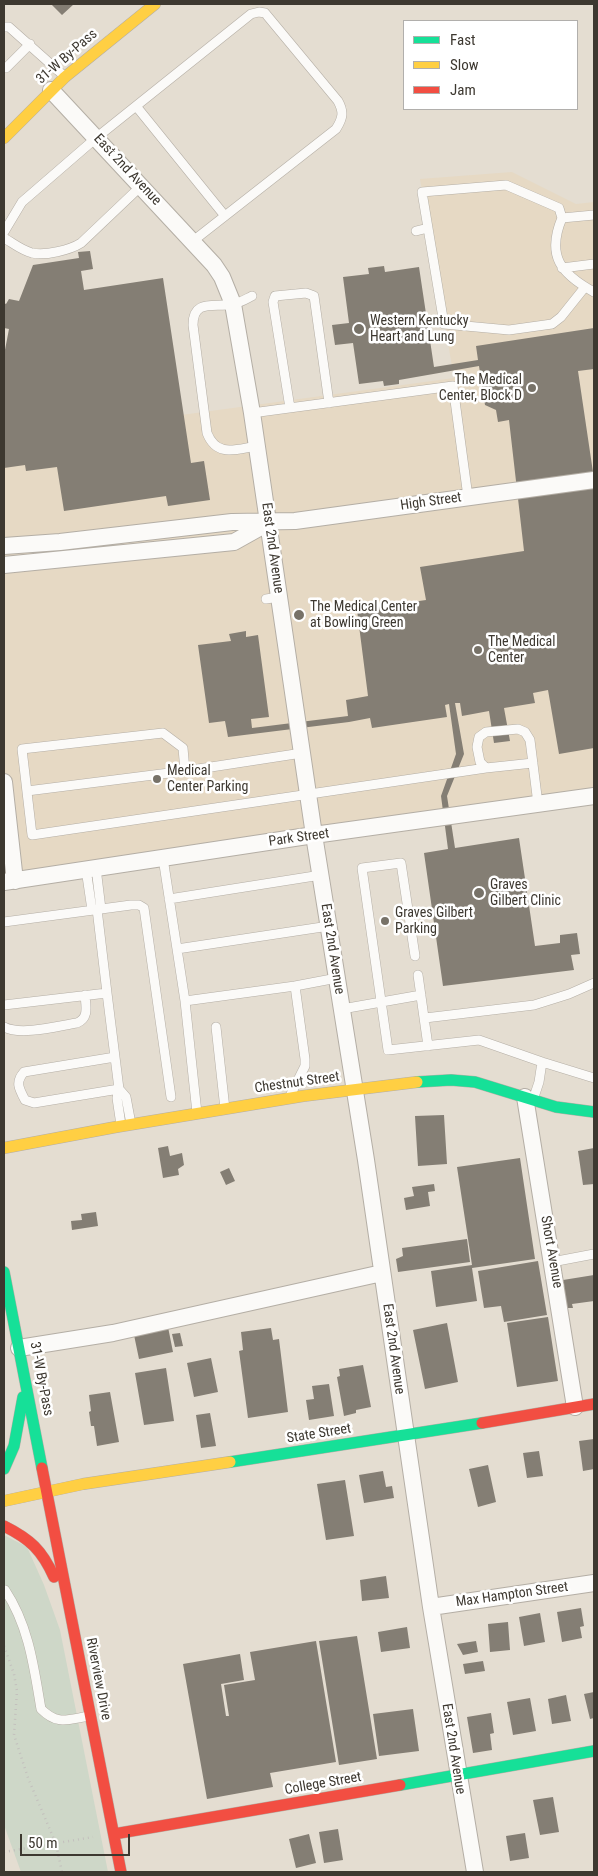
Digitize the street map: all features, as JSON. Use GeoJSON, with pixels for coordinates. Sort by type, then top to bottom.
{"type":"FeatureCollection","features":[{"type":"Feature","properties":{"kind":"street","name":"31-W By-Pass"},"geometry":{"type":"LineString","coordinates":[[4,138],[13,122],[155,4]]}},
{"type":"Feature","properties":{"kind":"street","name":"East 2nd Avenue"},"geometry":{"type":"LineString","coordinates":[[51,90],[193,241],[222,277],[233,304],[268,522],[272,598],[302,753],[355,1090],[431,1607],[457,1774],[475,1872]]}},
{"type":"Feature","properties":{"kind":"street","name":"High Street"},"geometry":{"type":"LineString","coordinates":[[4,546],[60,542],[232,522],[295,521],[594,480]]}},
{"type":"Feature","properties":{"kind":"street"},"geometry":{"type":"LineString","coordinates":[[4,565],[234,542],[268,522]]}},
{"type":"Feature","properties":{"kind":"street"},"geometry":{"type":"LineString","coordinates":[[4,782],[10,882]]}},
{"type":"Feature","properties":{"kind":"street","name":"Park Street"},"geometry":{"type":"LineString","coordinates":[[10,882],[314,835],[594,796]]}},
{"type":"Feature","properties":{"kind":"street","name":"Chestnut Street"},"geometry":{"type":"LineString","coordinates":[[4,1148],[126,1125],[288,1099],[427,1081],[475,1082],[568,1110],[594,1112]]}},
{"type":"Feature","properties":{"kind":"street","name":"Short Avenue"},"geometry":{"type":"LineString","coordinates":[[529,1098],[575,1407]]}},
{"type":"Feature","properties":{"kind":"street","name":"31-W By-Pass"},"geometry":{"type":"LineString","coordinates":[[4,1272],[47,1491]]}},
{"type":"Feature","properties":{"kind":"street"},"geometry":{"type":"LineString","coordinates":[[19,1348],[113,1334],[382,1272]]}},
{"type":"Feature","properties":{"kind":"street"},"geometry":{"type":"LineString","coordinates":[[4,1469],[14,1446],[26,1382]]}},
{"type":"Feature","properties":{"kind":"street","name":"State Street"},"geometry":{"type":"LineString","coordinates":[[4,1501],[83,1484],[594,1404]]}},
{"type":"Feature","properties":{"kind":"street","name":"Riverview Drive"},"geometry":{"type":"LineString","coordinates":[[47,1491],[53,1530],[121,1872]]}},
{"type":"Feature","properties":{"kind":"street"},"geometry":{"type":"LineString","coordinates":[[4,1526],[20,1534],[38,1548],[50,1567],[70,1616]]}},
{"type":"Feature","properties":{"kind":"street","name":"Max Hampton Street"},"geometry":{"type":"LineString","coordinates":[[431,1607],[594,1583]]}},
{"type":"Feature","properties":{"kind":"street","name":"College Street"},"geometry":{"type":"LineString","coordinates":[[114,1834],[268,1809],[594,1751]]}},
{"type":"Feature","properties":{"kind":"lane"},"geometry":{"type":"LineString","coordinates":[[4,232],[22,202],[96,138],[251,14],[265,13],[338,101],[343,110],[342,120],[336,129],[193,241]]}},
{"type":"Feature","properties":{"kind":"lane"},"geometry":{"type":"LineString","coordinates":[[4,27],[9,27],[30,44],[65,77]]}},
{"type":"Feature","properties":{"kind":"lane"},"geometry":{"type":"LineString","coordinates":[[6,68],[30,44]]}},
{"type":"Feature","properties":{"kind":"lane"},"geometry":{"type":"LineString","coordinates":[[136,106],[224,216]]}},
{"type":"Feature","properties":{"kind":"lane"},"geometry":{"type":"LineString","coordinates":[[585,286],[552,324],[509,330],[444,324],[422,192],[506,184],[559,208],[562,218],[555,234],[556,252],[562,268],[568,275],[585,286],[594,292]]}},
{"type":"Feature","properties":{"kind":"lane"},"geometry":{"type":"LineString","coordinates":[[4,238],[34,253],[73,248],[81,243],[141,186]]}},
{"type":"Feature","properties":{"kind":"lane"},"geometry":{"type":"LineString","coordinates":[[562,218],[594,214]]}},
{"type":"Feature","properties":{"kind":"lane"},"geometry":{"type":"LineString","coordinates":[[416,231],[428,228]]}},
{"type":"Feature","properties":{"kind":"lane"},"geometry":{"type":"LineString","coordinates":[[562,268],[594,264]]}},
{"type":"Feature","properties":{"kind":"lane"},"geometry":{"type":"LineString","coordinates":[[290,408],[273,302],[275,296],[306,292],[314,296],[329,403]]}},
{"type":"Feature","properties":{"kind":"lane"},"geometry":{"type":"LineString","coordinates":[[252,296],[233,304],[204,306],[197,310],[193,317],[207,433],[211,442],[216,448],[225,450],[257,446]]}},
{"type":"Feature","properties":{"kind":"lane"},"geometry":{"type":"LineString","coordinates":[[252,413],[453,386],[468,497]]}},
{"type":"Feature","properties":{"kind":"lane"},"geometry":{"type":"LineString","coordinates":[[486,768],[480,762],[477,748],[479,737],[486,732],[518,728],[525,732],[530,740],[538,804]]}},
{"type":"Feature","properties":{"kind":"lane"},"geometry":{"type":"LineString","coordinates":[[185,771],[183,748],[164,733],[22,748],[32,835],[486,768],[533,763]]}},
{"type":"Feature","properties":{"kind":"lane"},"geometry":{"type":"LineString","coordinates":[[27,791],[185,771],[302,753]]}},
{"type":"Feature","properties":{"kind":"lane"},"geometry":{"type":"LineString","coordinates":[[163,858],[185,1000],[197,1114]]}},
{"type":"Feature","properties":{"kind":"lane"},"geometry":{"type":"LineString","coordinates":[[415,956],[401,863],[362,868],[388,1050],[479,1040],[594,1078]]}},
{"type":"Feature","properties":{"kind":"lane"},"geometry":{"type":"LineString","coordinates":[[91,869],[120,1089],[117,1098],[126,1125]]}},
{"type":"Feature","properties":{"kind":"lane"},"geometry":{"type":"LineString","coordinates":[[169,899],[321,875]]}},
{"type":"Feature","properties":{"kind":"lane"},"geometry":{"type":"LineString","coordinates":[[4,922],[132,905],[139,905],[144,908],[171,1097]]}},
{"type":"Feature","properties":{"kind":"lane"},"geometry":{"type":"LineString","coordinates":[[177,949],[329,926]]}},
{"type":"Feature","properties":{"kind":"lane"},"geometry":{"type":"LineString","coordinates":[[418,975],[428,1046]]}},
{"type":"Feature","properties":{"kind":"lane"},"geometry":{"type":"LineString","coordinates":[[185,1000],[295,986],[337,978]]}},
{"type":"Feature","properties":{"kind":"lane"},"geometry":{"type":"LineString","coordinates":[[425,1018],[534,1005],[569,994],[594,983]]}},
{"type":"Feature","properties":{"kind":"lane"},"geometry":{"type":"LineString","coordinates":[[288,1099],[305,1066],[295,986]]}},
{"type":"Feature","properties":{"kind":"lane"},"geometry":{"type":"LineString","coordinates":[[4,1005],[107,992]]}},
{"type":"Feature","properties":{"kind":"lane"},"geometry":{"type":"LineString","coordinates":[[4,1027],[20,1031],[77,1024],[83,1021],[86,1015],[85,995]]}},
{"type":"Feature","properties":{"kind":"lane"},"geometry":{"type":"LineString","coordinates":[[342,1009],[421,996]]}},
{"type":"Feature","properties":{"kind":"lane"},"geometry":{"type":"LineString","coordinates":[[216,1027],[225,1109]]}},
{"type":"Feature","properties":{"kind":"lane"},"geometry":{"type":"LineString","coordinates":[[115,1057],[24,1072],[19,1077],[18,1084],[25,1100],[34,1103],[120,1089]]}},
{"type":"Feature","properties":{"kind":"lane"},"geometry":{"type":"LineString","coordinates":[[529,1098],[539,1082],[542,1062]]}},
{"type":"Feature","properties":{"kind":"lane"},"geometry":{"type":"LineString","coordinates":[[552,1262],[594,1254]]}},
{"type":"Feature","properties":{"kind":"lane"},"geometry":{"type":"LineString","coordinates":[[5,1590],[15,1606],[27,1637],[41,1709],[50,1717],[62,1720],[90,1716]]}},
{"type":"Feature","properties":{"kind":"path"},"geometry":{"type":"LineString","coordinates":[[4,1646],[14,1674],[17,1691],[14,1735],[28,1778],[56,1844],[62,1872]]}},
{"type":"Feature","properties":{"kind":"path"},"geometry":{"type":"LineString","coordinates":[[4,1852],[114,1834]]}},
{"type":"Feature","properties":{"kind":"shaded area","name":"The Medical Center at Bowling Green"},"geometry":{"type":"Polygon","coordinates":[[[512,172],[576,204],[594,202],[594,796],[15,881],[4,790],[4,439],[454,378],[420,179],[512,172]]]}},
{"type":"Feature","properties":{"kind":"green space"},"geometry":{"type":"Polygon","coordinates":[[[4,1535],[27,1547],[44,1585],[60,1630],[108,1872],[21,1872],[4,1825],[4,1535]]]}},
{"type":"Feature","properties":{"kind":"building"},"geometry":{"type":"Polygon","coordinates":[[[51,4],[74,4],[62,15],[51,4]]]}},
{"type":"Feature","properties":{"kind":"building"},"geometry":{"type":"Polygon","coordinates":[[[90,251],[93,269],[81,271],[84,290],[163,278],[191,463],[204,461],[210,500],[168,506],[166,496],[64,511],[57,467],[26,471],[25,465],[4,468],[4,355],[9,329],[4,328],[4,303],[6,304],[9,299],[19,301],[33,265],[79,258],[78,252],[90,251]]]}},
{"type":"Feature","properties":{"kind":"building"},"geometry":{"type":"Polygon","coordinates":[[[384,266],[385,272],[419,267],[434,367],[478,360],[476,346],[594,328],[594,369],[578,371],[594,479],[594,748],[559,754],[548,690],[533,693],[535,703],[504,708],[510,741],[494,743],[489,711],[462,716],[460,703],[455,703],[464,754],[447,796],[455,848],[519,838],[535,946],[560,943],[560,935],[577,933],[580,954],[571,955],[574,970],[443,986],[424,853],[448,849],[441,796],[456,754],[449,704],[445,705],[447,717],[372,728],[370,718],[228,737],[225,721],[209,723],[198,645],[231,641],[229,634],[246,631],[246,637],[258,635],[269,717],[251,719],[252,728],[348,716],[346,700],[368,696],[357,610],[426,600],[420,567],[524,551],[509,420],[498,422],[496,410],[485,405],[479,366],[399,380],[399,384],[384,386],[383,381],[359,384],[353,343],[335,345],[332,325],[349,323],[343,277],[369,274],[368,268],[384,266]]]}},
{"type":"Feature","properties":{"kind":"building"},"geometry":{"type":"Polygon","coordinates":[[[444,1115],[447,1164],[418,1166],[415,1116],[444,1115]]]}},
{"type":"Feature","properties":{"kind":"building"},"geometry":{"type":"Polygon","coordinates":[[[168,1146],[170,1156],[182,1153],[184,1165],[178,1169],[179,1175],[163,1178],[158,1148],[168,1146]]]}},
{"type":"Feature","properties":{"kind":"building"},"geometry":{"type":"Polygon","coordinates":[[[594,1148],[594,1184],[583,1185],[578,1151],[594,1148]]]}},
{"type":"Feature","properties":{"kind":"building"},"geometry":{"type":"Polygon","coordinates":[[[520,1158],[535,1259],[472,1268],[477,1301],[436,1307],[431,1271],[472,1265],[457,1167],[520,1158]]]}},
{"type":"Feature","properties":{"kind":"building"},"geometry":{"type":"Polygon","coordinates":[[[229,1168],[235,1181],[226,1185],[220,1172],[229,1168]]]}},
{"type":"Feature","properties":{"kind":"building"},"geometry":{"type":"Polygon","coordinates":[[[434,1184],[435,1191],[428,1192],[430,1206],[406,1210],[404,1198],[414,1196],[412,1187],[434,1184]]]}},
{"type":"Feature","properties":{"kind":"building"},"geometry":{"type":"Polygon","coordinates":[[[96,1212],[98,1226],[72,1230],[71,1221],[82,1220],[81,1214],[96,1212]]]}},
{"type":"Feature","properties":{"kind":"building"},"geometry":{"type":"Polygon","coordinates":[[[467,1239],[470,1262],[398,1272],[396,1259],[403,1256],[402,1248],[467,1239]]]}},
{"type":"Feature","properties":{"kind":"building"},"geometry":{"type":"Polygon","coordinates":[[[538,1261],[547,1315],[504,1322],[501,1306],[484,1308],[478,1271],[538,1261]]]}},
{"type":"Feature","properties":{"kind":"building"},"geometry":{"type":"Polygon","coordinates":[[[594,1275],[594,1301],[572,1304],[573,1308],[567,1308],[563,1280],[594,1275]]]}},
{"type":"Feature","properties":{"kind":"building"},"geometry":{"type":"Polygon","coordinates":[[[548,1317],[558,1381],[517,1387],[507,1323],[548,1317]]]}},
{"type":"Feature","properties":{"kind":"building"},"geometry":{"type":"Polygon","coordinates":[[[447,1323],[458,1382],[425,1389],[413,1330],[447,1323]]]}},
{"type":"Feature","properties":{"kind":"building"},"geometry":{"type":"Polygon","coordinates":[[[168,1327],[173,1352],[139,1359],[134,1335],[168,1327]]]}},
{"type":"Feature","properties":{"kind":"building"},"geometry":{"type":"Polygon","coordinates":[[[271,1328],[273,1340],[279,1339],[288,1412],[248,1418],[239,1351],[243,1350],[241,1332],[271,1328]]]}},
{"type":"Feature","properties":{"kind":"building"},"geometry":{"type":"Polygon","coordinates":[[[180,1333],[183,1346],[175,1347],[172,1334],[180,1333]]]}},
{"type":"Feature","properties":{"kind":"building"},"geometry":{"type":"Polygon","coordinates":[[[211,1358],[218,1392],[194,1397],[187,1363],[211,1358]]]}},
{"type":"Feature","properties":{"kind":"building"},"geometry":{"type":"Polygon","coordinates":[[[363,1365],[371,1407],[356,1410],[356,1413],[344,1416],[337,1377],[340,1376],[339,1369],[363,1365]]]}},
{"type":"Feature","properties":{"kind":"building"},"geometry":{"type":"Polygon","coordinates":[[[166,1368],[174,1421],[144,1425],[135,1373],[166,1368]]]}},
{"type":"Feature","properties":{"kind":"building"},"geometry":{"type":"Polygon","coordinates":[[[329,1384],[334,1416],[309,1420],[306,1400],[314,1399],[312,1386],[329,1384]]]}},
{"type":"Feature","properties":{"kind":"building"},"geometry":{"type":"Polygon","coordinates":[[[110,1392],[119,1442],[97,1446],[94,1426],[91,1426],[89,1395],[110,1392]]]}},
{"type":"Feature","properties":{"kind":"building"},"geometry":{"type":"Polygon","coordinates":[[[210,1413],[216,1446],[201,1448],[196,1415],[210,1413]]]}},
{"type":"Feature","properties":{"kind":"building"},"geometry":{"type":"Polygon","coordinates":[[[594,1439],[594,1469],[583,1471],[579,1441],[594,1439]]]}},
{"type":"Feature","properties":{"kind":"building"},"geometry":{"type":"Polygon","coordinates":[[[539,1451],[543,1476],[527,1478],[523,1453],[539,1451]]]}},
{"type":"Feature","properties":{"kind":"building"},"geometry":{"type":"Polygon","coordinates":[[[488,1465],[496,1502],[478,1507],[469,1469],[488,1465]]]}},
{"type":"Feature","properties":{"kind":"building"},"geometry":{"type":"Polygon","coordinates":[[[383,1471],[386,1487],[392,1486],[394,1498],[364,1503],[359,1475],[383,1471]]]}},
{"type":"Feature","properties":{"kind":"building"},"geometry":{"type":"Polygon","coordinates":[[[345,1480],[354,1536],[326,1540],[317,1484],[345,1480]]]}},
{"type":"Feature","properties":{"kind":"building"},"geometry":{"type":"Polygon","coordinates":[[[386,1576],[389,1598],[362,1601],[360,1580],[386,1576]]]}},
{"type":"Feature","properties":{"kind":"building"},"geometry":{"type":"Polygon","coordinates":[[[581,1608],[584,1626],[580,1627],[582,1638],[562,1642],[557,1612],[581,1608]]]}},
{"type":"Feature","properties":{"kind":"building"},"geometry":{"type":"Polygon","coordinates":[[[540,1613],[545,1642],[524,1646],[519,1617],[540,1613]]]}},
{"type":"Feature","properties":{"kind":"building"},"geometry":{"type":"Polygon","coordinates":[[[508,1622],[510,1650],[490,1652],[488,1624],[508,1622]]]}},
{"type":"Feature","properties":{"kind":"building"},"geometry":{"type":"Polygon","coordinates":[[[407,1627],[410,1648],[381,1652],[378,1632],[407,1627]]]}},
{"type":"Feature","properties":{"kind":"building"},"geometry":{"type":"Polygon","coordinates":[[[357,1636],[377,1759],[339,1765],[319,1641],[357,1636]]]}},
{"type":"Feature","properties":{"kind":"building"},"geometry":{"type":"Polygon","coordinates":[[[316,1641],[336,1762],[270,1773],[273,1787],[207,1799],[183,1664],[240,1654],[244,1680],[221,1684],[226,1716],[229,1716],[224,1685],[255,1680],[250,1652],[316,1641]]]}},
{"type":"Feature","properties":{"kind":"building"},"geometry":{"type":"Polygon","coordinates":[[[476,1641],[478,1652],[463,1655],[457,1644],[476,1641]]]}},
{"type":"Feature","properties":{"kind":"building"},"geometry":{"type":"Polygon","coordinates":[[[483,1661],[485,1671],[465,1674],[463,1664],[483,1661]]]}},
{"type":"Feature","properties":{"kind":"building"},"geometry":{"type":"Polygon","coordinates":[[[594,1692],[594,1718],[590,1719],[584,1694],[594,1692]]]}},
{"type":"Feature","properties":{"kind":"building"},"geometry":{"type":"Polygon","coordinates":[[[566,1695],[571,1721],[552,1724],[548,1699],[566,1695]]]}},
{"type":"Feature","properties":{"kind":"building"},"geometry":{"type":"Polygon","coordinates":[[[530,1698],[536,1731],[513,1735],[507,1702],[530,1698]]]}},
{"type":"Feature","properties":{"kind":"building"},"geometry":{"type":"Polygon","coordinates":[[[413,1709],[419,1751],[379,1756],[373,1714],[413,1709]]]}},
{"type":"Feature","properties":{"kind":"building"},"geometry":{"type":"Polygon","coordinates":[[[491,1713],[494,1733],[490,1734],[492,1750],[473,1753],[467,1717],[491,1713]]]}},
{"type":"Feature","properties":{"kind":"building"},"geometry":{"type":"Polygon","coordinates":[[[553,1797],[559,1832],[540,1835],[533,1800],[553,1797]]]}},
{"type":"Feature","properties":{"kind":"building"},"geometry":{"type":"Polygon","coordinates":[[[338,1829],[343,1860],[324,1863],[319,1832],[338,1829]]]}},
{"type":"Feature","properties":{"kind":"building"},"geometry":{"type":"Polygon","coordinates":[[[525,1833],[529,1858],[510,1861],[506,1836],[525,1833]]]}},
{"type":"Feature","properties":{"kind":"building"},"geometry":{"type":"Polygon","coordinates":[[[309,1834],[316,1863],[296,1868],[289,1839],[309,1834]]]}},
{"type":"Feature","properties":{"kind":"traffic: fast"},"geometry":{"type":"LineString","coordinates":[[417,1082],[451,1080],[475,1082],[556,1107],[594,1112]]}},
{"type":"Feature","properties":{"kind":"traffic: fast"},"geometry":{"type":"LineString","coordinates":[[4,1272],[42,1468]]}},
{"type":"Feature","properties":{"kind":"traffic: fast"},"geometry":{"type":"LineString","coordinates":[[4,1469],[14,1446],[23,1397]]}},
{"type":"Feature","properties":{"kind":"traffic: fast"},"geometry":{"type":"LineString","coordinates":[[230,1462],[482,1423]]}},
{"type":"Feature","properties":{"kind":"traffic: fast"},"geometry":{"type":"LineString","coordinates":[[400,1785],[594,1751]]}},
{"type":"Feature","properties":{"kind":"traffic: slow"},"geometry":{"type":"LineString","coordinates":[[4,138],[65,77],[155,4]]}},
{"type":"Feature","properties":{"kind":"traffic: slow"},"geometry":{"type":"LineString","coordinates":[[4,1148],[303,1096],[417,1082]]}},
{"type":"Feature","properties":{"kind":"traffic: slow"},"geometry":{"type":"LineString","coordinates":[[4,1501],[83,1484],[230,1462]]}},
{"type":"Feature","properties":{"kind":"traffic: jam"},"geometry":{"type":"LineString","coordinates":[[482,1423],[594,1404]]}},
{"type":"Feature","properties":{"kind":"traffic: jam"},"geometry":{"type":"LineString","coordinates":[[42,1468],[121,1872]]}},
{"type":"Feature","properties":{"kind":"traffic: jam"},"geometry":{"type":"LineString","coordinates":[[4,1526],[28,1541],[40,1552],[54,1577]]}},
{"type":"Feature","properties":{"kind":"traffic: jam"},"geometry":{"type":"LineString","coordinates":[[114,1834],[400,1785]]}},
{"type":"Feature","properties":{"kind":"place","name":"Western Kentucky Heart and Lung"},"geometry":{"type":"Point","coordinates":[359,329]}},
{"type":"Feature","properties":{"kind":"place","name":"The Medical Center, Block D"},"geometry":{"type":"Point","coordinates":[532,388]}},
{"type":"Feature","properties":{"kind":"place","name":"The Medical Center at Bowling Green"},"geometry":{"type":"Point","coordinates":[299,615]}},
{"type":"Feature","properties":{"kind":"place","name":"The Medical Center"},"geometry":{"type":"Point","coordinates":[478,650]}},
{"type":"Feature","properties":{"kind":"place","name":"Medical Center Parking"},"geometry":{"type":"Point","coordinates":[157,779]}},
{"type":"Feature","properties":{"kind":"place","name":"Graves Gilbert Clinic"},"geometry":{"type":"Point","coordinates":[479,893]}},
{"type":"Feature","properties":{"kind":"place","name":"Graves Gilbert Parking"},"geometry":{"type":"Point","coordinates":[385,921]}}]}
